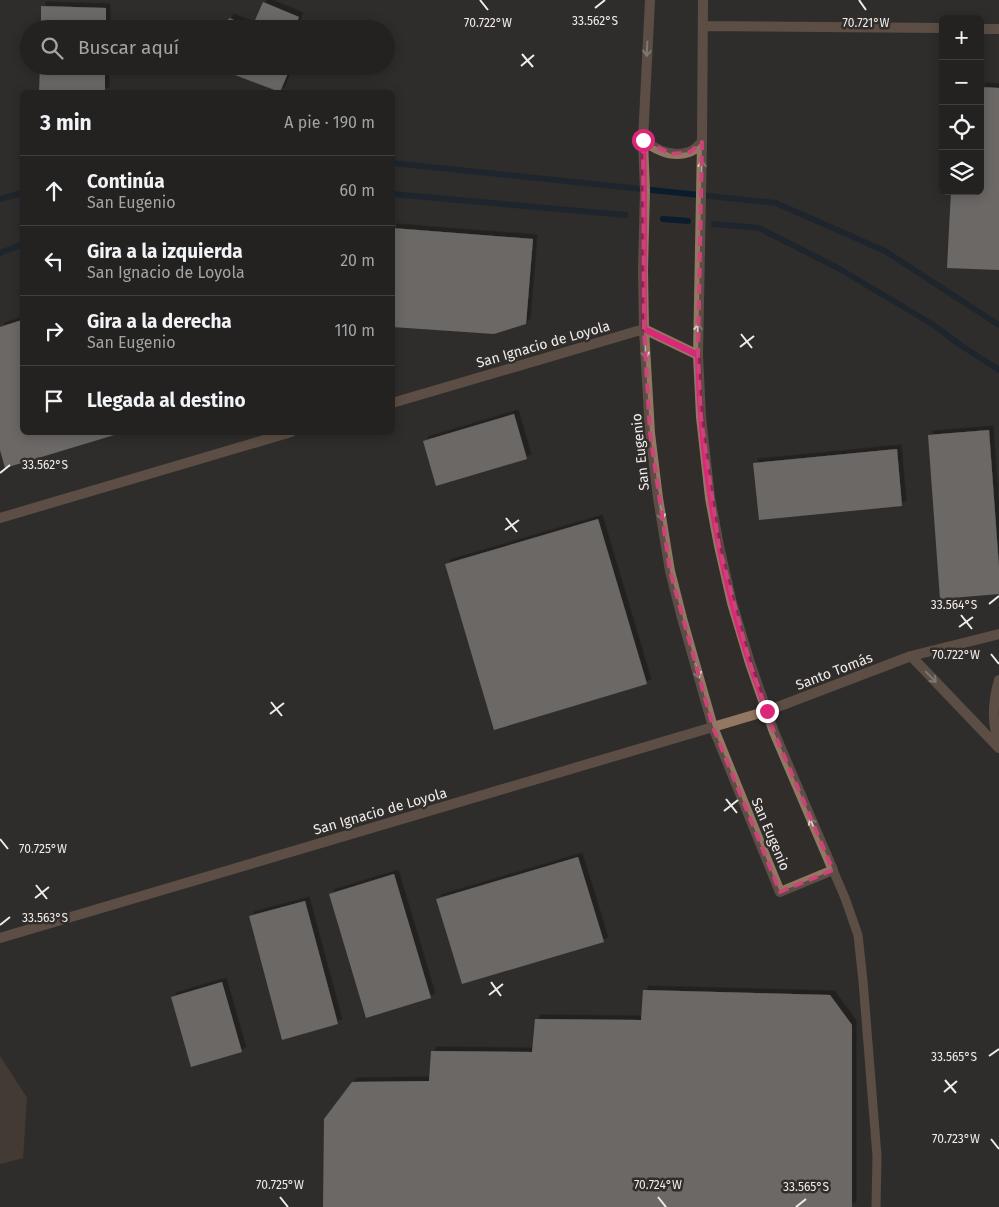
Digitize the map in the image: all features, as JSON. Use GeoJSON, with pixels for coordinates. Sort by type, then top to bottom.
{"type":"FeatureCollection","features":[{"type":"Feature","properties":{"kind":"street","name":"San Eugenio"},"geometry":{"type":"LineString","coordinates":[[650,0],[643,140],[645,190],[644,329],[650,432],[670,571],[682,618],[724,758],[780,892],[833,870]]}},
{"type":"Feature","properties":{"kind":"street"},"geometry":{"type":"LineString","coordinates":[[703,0],[698,355],[706,472],[719,546],[739,630],[774,732],[833,870]]}},
{"type":"Feature","properties":{"kind":"street"},"geometry":{"type":"LineString","coordinates":[[703,26],[939,28]]}},
{"type":"Feature","properties":{"kind":"street"},"geometry":{"type":"LineString","coordinates":[[984,29],[999,29]]}},
{"type":"Feature","properties":{"kind":"street"},"geometry":{"type":"LineString","coordinates":[[643,140],[656,150],[671,154],[690,152],[702,142]]}},
{"type":"Feature","properties":{"kind":"street"},"geometry":{"type":"LineString","coordinates":[[644,329],[698,355]]}},
{"type":"Feature","properties":{"kind":"street","name":"San Ignacio de Loyola"},"geometry":{"type":"LineString","coordinates":[[395,402],[644,329]]}},
{"type":"Feature","properties":{"kind":"street"},"geometry":{"type":"LineString","coordinates":[[0,518],[281,435]]}},
{"type":"Feature","properties":{"kind":"street","name":"Santo Tomás"},"geometry":{"type":"LineString","coordinates":[[767,711],[911,656],[999,634]]}},
{"type":"Feature","properties":{"kind":"street"},"geometry":{"type":"LineString","coordinates":[[911,656],[999,748]]}},
{"type":"Feature","properties":{"kind":"street"},"geometry":{"type":"LineString","coordinates":[[999,680],[994,712],[995,731],[999,742]]}},
{"type":"Feature","properties":{"kind":"street","name":"San Ignacio de Loyola"},"geometry":{"type":"LineString","coordinates":[[0,938],[767,711]]}},
{"type":"Feature","properties":{"kind":"lane"},"geometry":{"type":"LineString","coordinates":[[833,870],[858,935],[876,1156],[876,1207]]}},
{"type":"Feature","properties":{"kind":"highlighted area"},"geometry":{"type":"Polygon","coordinates":[[[643,140],[671,154],[690,152],[702,142],[698,355],[701,417],[719,546],[750,663],[774,732],[833,870],[780,892],[713,727],[670,571],[650,433],[644,329],[643,140]]]}},
{"type":"Feature","properties":{"kind":"shaded area"},"geometry":{"type":"Polygon","coordinates":[[[0,1056],[27,1098],[23,1158],[0,1164],[0,1056]]]}},
{"type":"Feature","properties":{"kind":"building"},"geometry":{"type":"Polygon","coordinates":[[[263,2],[299,17],[298,20],[255,20],[263,2]]]}},
{"type":"Feature","properties":{"kind":"building"},"geometry":{"type":"Polygon","coordinates":[[[41,6],[106,8],[106,20],[41,20],[41,6]]]}},
{"type":"Feature","properties":{"kind":"building"},"geometry":{"type":"Polygon","coordinates":[[[40,75],[105,75],[105,90],[39,90],[40,75]]]}},
{"type":"Feature","properties":{"kind":"building"},"geometry":{"type":"Polygon","coordinates":[[[235,75],[287,75],[281,90],[275,90],[235,75]]]}},
{"type":"Feature","properties":{"kind":"building"},"geometry":{"type":"Polygon","coordinates":[[[984,87],[999,88],[999,270],[947,268],[951,195],[984,195],[984,87]]]}},
{"type":"Feature","properties":{"kind":"building"},"geometry":{"type":"Polygon","coordinates":[[[395,228],[533,239],[526,324],[494,334],[395,327],[395,228]]]}},
{"type":"Feature","properties":{"kind":"building"},"geometry":{"type":"Polygon","coordinates":[[[20,321],[20,435],[114,435],[5,468],[0,450],[0,327],[20,321]]]}},
{"type":"Feature","properties":{"kind":"building"},"geometry":{"type":"Polygon","coordinates":[[[514,414],[527,459],[436,486],[423,441],[514,414]]]}},
{"type":"Feature","properties":{"kind":"building"},"geometry":{"type":"Polygon","coordinates":[[[989,430],[999,567],[999,594],[940,599],[928,435],[989,430]]]}},
{"type":"Feature","properties":{"kind":"building"},"geometry":{"type":"Polygon","coordinates":[[[897,449],[902,506],[759,520],[753,463],[897,449]]]}},
{"type":"Feature","properties":{"kind":"building"},"geometry":{"type":"Polygon","coordinates":[[[598,519],[647,684],[494,730],[445,564],[598,519]]]}},
{"type":"Feature","properties":{"kind":"building"},"geometry":{"type":"Polygon","coordinates":[[[578,857],[604,942],[462,984],[436,899],[578,857]]]}},
{"type":"Feature","properties":{"kind":"building"},"geometry":{"type":"Polygon","coordinates":[[[394,874],[431,998],[366,1018],[329,894],[394,874]]]}},
{"type":"Feature","properties":{"kind":"building"},"geometry":{"type":"Polygon","coordinates":[[[305,901],[338,1024],[282,1040],[249,916],[305,901]]]}},
{"type":"Feature","properties":{"kind":"building"},"geometry":{"type":"Polygon","coordinates":[[[222,982],[242,1052],[191,1067],[171,997],[222,982]]]}},
{"type":"Feature","properties":{"kind":"building"},"geometry":{"type":"Polygon","coordinates":[[[643,990],[830,995],[852,1025],[852,1207],[323,1207],[324,1119],[352,1082],[429,1081],[431,1051],[532,1052],[535,1019],[641,1020],[643,990]]]}},
{"type":"Feature","properties":{"kind":"waterway"},"geometry":{"type":"LineString","coordinates":[[395,163],[776,203],[885,251],[999,325]]}},
{"type":"Feature","properties":{"kind":"waterway"},"geometry":{"type":"LineString","coordinates":[[0,199],[20,194]]}},
{"type":"Feature","properties":{"kind":"waterway"},"geometry":{"type":"LineString","coordinates":[[395,194],[625,215]]}},
{"type":"Feature","properties":{"kind":"waterway"},"geometry":{"type":"LineString","coordinates":[[663,219],[688,221]]}},
{"type":"Feature","properties":{"kind":"waterway"},"geometry":{"type":"LineString","coordinates":[[714,224],[759,228],[838,268],[932,324],[999,370]]}},
{"type":"Feature","properties":{"kind":"waterway"},"geometry":{"type":"LineString","coordinates":[[0,253],[20,245]]}},
{"type":"Feature","properties":{"kind":"route"},"geometry":{"type":"LineString","coordinates":[[643,140],[645,190],[644,329],[698,355],[698,378],[706,472],[719,546],[739,630],[767,711]]}}]}
